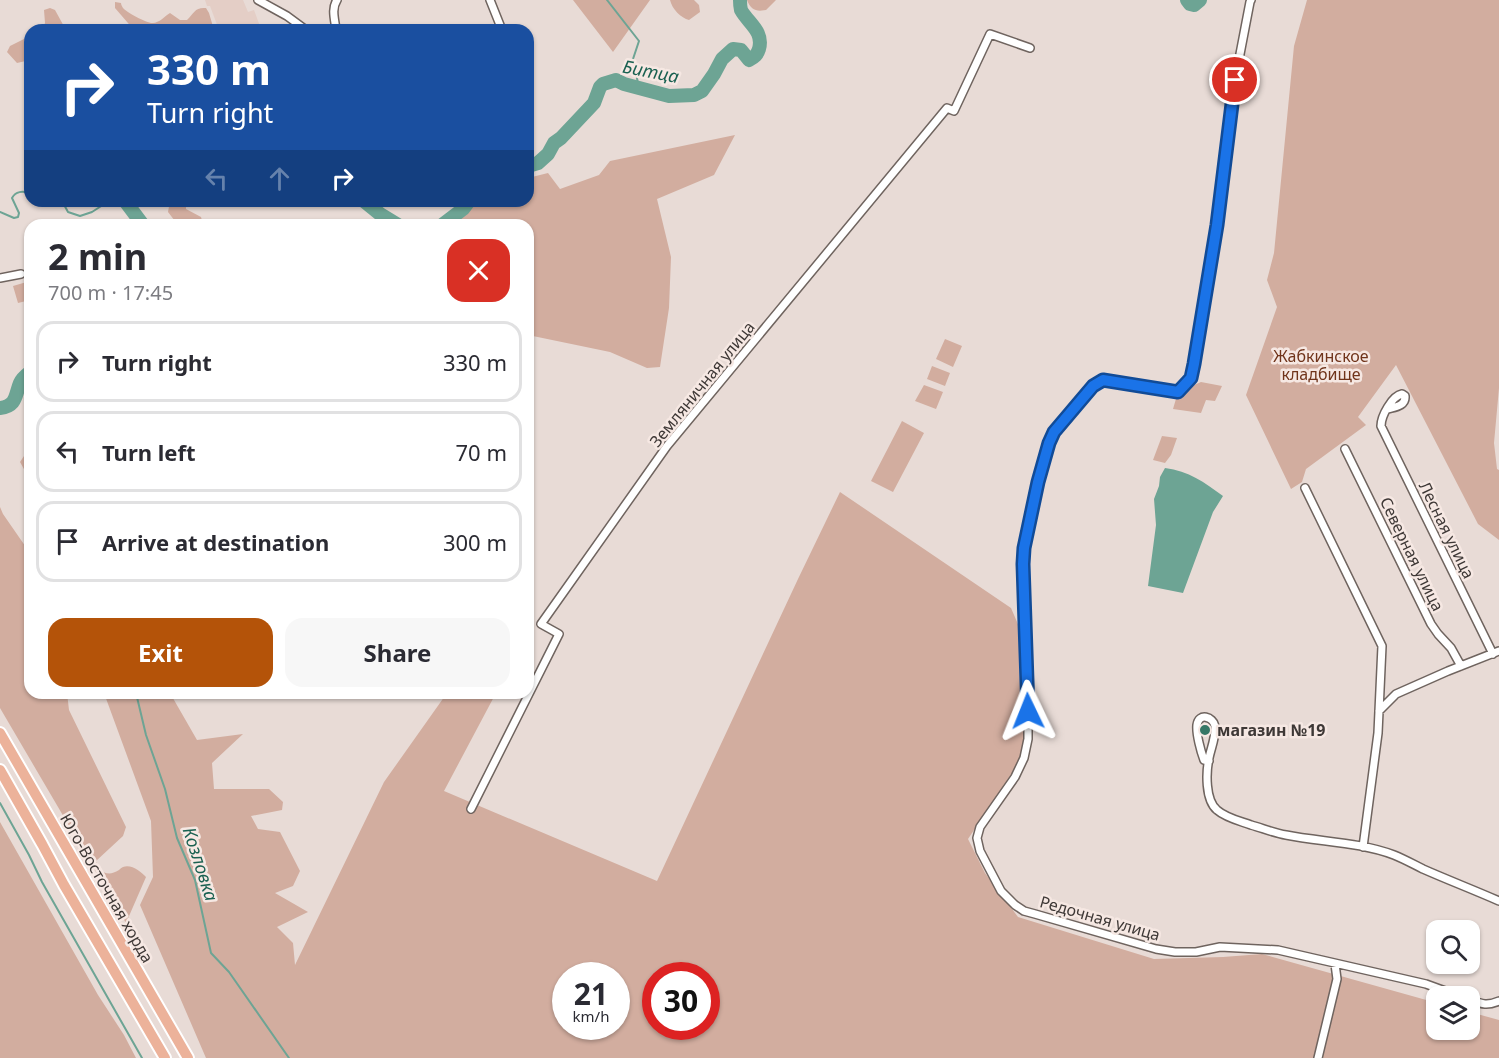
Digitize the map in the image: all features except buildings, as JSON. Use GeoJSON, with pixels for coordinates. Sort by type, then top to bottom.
{"type":"FeatureCollection","features":[{"type":"Feature","properties":{"kind":"main road","name":"Юго-Восточная хорда"},"geometry":{"type":"LineString","coordinates":[[0,733],[188,1058]]}},
{"type":"Feature","properties":{"kind":"main road","name":"Юго-Восточная хорда"},"geometry":{"type":"LineString","coordinates":[[0,770],[63,885],[164,1058]]}},
{"type":"Feature","properties":{"kind":"street"},"geometry":{"type":"LineString","coordinates":[[258,0],[298,24]]}},
{"type":"Feature","properties":{"kind":"street"},"geometry":{"type":"LineString","coordinates":[[335,24],[333,13],[337,0]]}},
{"type":"Feature","properties":{"kind":"street"},"geometry":{"type":"LineString","coordinates":[[490,0],[500,24]]}},
{"type":"Feature","properties":{"kind":"street","name":"Редочная улица"},"geometry":{"type":"LineString","coordinates":[[1251,0],[1236,73],[1217,225],[1191,378],[1178,392],[1103,380],[1093,386],[1054,432],[1038,482],[1024,548],[1028,739],[1024,758],[1015,777],[980,827],[977,838],[980,851],[1001,891],[1015,905],[1024,910],[1156,949],[1175,952],[1196,952],[1220,947],[1278,950],[1432,986]]}},
{"type":"Feature","properties":{"kind":"street","name":"Земляничная улица"},"geometry":{"type":"LineString","coordinates":[[534,684],[559,634],[541,624],[668,446],[947,108],[954,111],[990,34],[1030,48]]}},
{"type":"Feature","properties":{"kind":"street"},"geometry":{"type":"LineString","coordinates":[[0,278],[21,274]]}},
{"type":"Feature","properties":{"kind":"street","name":"Лесная улица"},"geometry":{"type":"LineString","coordinates":[[1388,409],[1381,418],[1381,426],[1496,652]]}},
{"type":"Feature","properties":{"kind":"street","name":"Северная улица"},"geometry":{"type":"LineString","coordinates":[[1345,448],[1431,624],[1451,648],[1461,666]]}},
{"type":"Feature","properties":{"kind":"street"},"geometry":{"type":"LineString","coordinates":[[1305,488],[1382,646],[1378,733],[1363,847]]}},
{"type":"Feature","properties":{"kind":"street"},"geometry":{"type":"LineString","coordinates":[[1379,711],[1396,694],[1496,652]]}},
{"type":"Feature","properties":{"kind":"street"},"geometry":{"type":"LineString","coordinates":[[1380,692],[1394,697]]}},
{"type":"Feature","properties":{"kind":"street","name":"Земляничная улица"},"geometry":{"type":"LineString","coordinates":[[471,809],[526,699]]}},
{"type":"Feature","properties":{"kind":"street"},"geometry":{"type":"LineString","coordinates":[[1209,761],[1204,760],[1197,733],[1197,724],[1203,717],[1212,719],[1215,734],[1209,761],[1210,802],[1226,816],[1283,835],[1363,847],[1394,855],[1499,901]]}},
{"type":"Feature","properties":{"kind":"street"},"geometry":{"type":"LineString","coordinates":[[1318,1058],[1337,980],[1335,964]]}},
{"type":"Feature","properties":{"kind":"street"},"geometry":{"type":"LineString","coordinates":[[1480,1003],[1491,1004],[1499,1001]]}},
{"type":"Feature","properties":{"kind":"shaded area"},"geometry":{"type":"Polygon","coordinates":[[[205,0],[243,0],[248,12],[254,10],[259,24],[217,24],[210,6],[207,6],[205,0]]]}},
{"type":"Feature","properties":{"kind":"shaded area"},"geometry":{"type":"Polygon","coordinates":[[[1165,468],[1189,474],[1223,496],[1213,512],[1183,593],[1148,586],[1156,525],[1154,499],[1165,468]]]}},
{"type":"Feature","properties":{"kind":"green space"},"geometry":{"type":"Polygon","coordinates":[[[573,0],[650,0],[613,52],[573,0]]]}},
{"type":"Feature","properties":{"kind":"green space"},"geometry":{"type":"Polygon","coordinates":[[[670,0],[694,0],[699,5],[700,12],[689,20],[686,19],[675,10],[670,0]]]}},
{"type":"Feature","properties":{"kind":"green space"},"geometry":{"type":"Polygon","coordinates":[[[747,0],[776,0],[766,10],[759,11],[754,10],[747,0]]]}},
{"type":"Feature","properties":{"kind":"green space","name":"Жабкинское кладбище"},"geometry":{"type":"Polygon","coordinates":[[[1307,0],[1499,0],[1499,388],[1494,443],[1499,470],[1499,540],[1478,524],[1396,365],[1358,417],[1366,425],[1306,469],[1302,482],[1291,489],[1246,395],[1277,307],[1267,280],[1274,253],[1294,46],[1307,0]]]}},
{"type":"Feature","properties":{"kind":"green space"},"geometry":{"type":"Polygon","coordinates":[[[115,2],[121,3],[123,8],[132,15],[155,23],[170,13],[180,20],[187,20],[197,10],[206,8],[212,24],[129,24],[115,8],[115,2]]]}},
{"type":"Feature","properties":{"kind":"green space"},"geometry":{"type":"Polygon","coordinates":[[[50,8],[55,10],[63,24],[45,24],[44,10],[50,8]]]}},
{"type":"Feature","properties":{"kind":"green space"},"geometry":{"type":"Polygon","coordinates":[[[24,39],[24,61],[17,63],[7,52],[10,46],[24,39]]]}},
{"type":"Feature","properties":{"kind":"green space"},"geometry":{"type":"Polygon","coordinates":[[[735,135],[714,175],[657,199],[671,257],[669,308],[660,367],[647,368],[610,352],[534,336],[534,219],[458,219],[471,207],[534,207],[534,176],[548,173],[560,189],[599,175],[610,161],[735,135]]]}},
{"type":"Feature","properties":{"kind":"green space"},"geometry":{"type":"Polygon","coordinates":[[[169,207],[186,207],[202,219],[173,219],[168,212],[169,207]]]}},
{"type":"Feature","properties":{"kind":"green space"},"geometry":{"type":"Polygon","coordinates":[[[24,283],[24,302],[18,303],[13,286],[24,283]]]}},
{"type":"Feature","properties":{"kind":"green space"},"geometry":{"type":"Polygon","coordinates":[[[945,339],[962,346],[953,367],[936,359],[945,339]]]}},
{"type":"Feature","properties":{"kind":"green space"},"geometry":{"type":"Polygon","coordinates":[[[932,366],[950,373],[945,386],[927,379],[932,366]]]}},
{"type":"Feature","properties":{"kind":"green space"},"geometry":{"type":"Polygon","coordinates":[[[1201,382],[1222,386],[1215,401],[1206,400],[1201,413],[1173,409],[1178,392],[1201,382]]]}},
{"type":"Feature","properties":{"kind":"green space"},"geometry":{"type":"Polygon","coordinates":[[[924,385],[943,392],[936,409],[915,401],[924,385]]]}},
{"type":"Feature","properties":{"kind":"green space"},"geometry":{"type":"Polygon","coordinates":[[[902,421],[924,433],[893,492],[871,481],[902,421]]]}},
{"type":"Feature","properties":{"kind":"green space"},"geometry":{"type":"Polygon","coordinates":[[[1162,436],[1177,438],[1171,455],[1165,463],[1153,460],[1162,436]]]}},
{"type":"Feature","properties":{"kind":"green space"},"geometry":{"type":"Polygon","coordinates":[[[24,456],[24,469],[20,462],[24,456]]]}},
{"type":"Feature","properties":{"kind":"green space"},"geometry":{"type":"Polygon","coordinates":[[[840,492],[1011,608],[1026,643],[1024,755],[968,839],[985,873],[1018,917],[1154,959],[1262,954],[1426,1000],[1426,1040],[1480,1040],[1480,1015],[1499,1020],[1499,1058],[206,1058],[140,905],[153,877],[151,821],[106,699],[173,699],[197,740],[243,734],[212,763],[214,789],[269,789],[283,802],[282,810],[251,816],[258,829],[280,832],[300,871],[293,886],[275,893],[308,912],[277,927],[293,943],[295,965],[384,782],[443,699],[493,699],[444,791],[657,881],[840,492]]]}},
{"type":"Feature","properties":{"kind":"green space"},"geometry":{"type":"Polygon","coordinates":[[[0,507],[24,544],[24,699],[68,699],[69,710],[126,827],[123,836],[96,861],[99,870],[106,873],[130,867],[146,877],[126,923],[0,708],[0,507]]]}},
{"type":"Feature","properties":{"kind":"green space"},"geometry":{"type":"Polygon","coordinates":[[[0,822],[98,995],[136,1058],[0,1058],[0,822]]]}},
{"type":"Feature","properties":{"kind":"waterway"},"geometry":{"type":"LineString","coordinates":[[607,0],[639,41],[633,59],[639,88]]}},
{"type":"Feature","properties":{"kind":"waterway","name":"Битца"},"geometry":{"type":"LineString","coordinates":[[534,164],[548,154],[554,143],[594,103],[603,84],[616,80],[669,96],[694,95],[702,91],[722,59],[733,49],[741,50],[749,60],[754,57],[759,49],[759,37],[741,10],[740,0]]}},
{"type":"Feature","properties":{"kind":"waterway","name":"Битца"},"geometry":{"type":"LineString","coordinates":[[1187,0],[1194,5],[1200,0]]}},
{"type":"Feature","properties":{"kind":"waterway"},"geometry":{"type":"LineString","coordinates":[[0,212],[14,218],[18,217],[19,213],[12,198],[15,194],[24,192]]}},
{"type":"Feature","properties":{"kind":"waterway"},"geometry":{"type":"LineString","coordinates":[[65,207],[68,212],[80,216],[100,207]]}},
{"type":"Feature","properties":{"kind":"waterway","name":"Битца"},"geometry":{"type":"LineString","coordinates":[[130,207],[138,219]]}},
{"type":"Feature","properties":{"kind":"waterway","name":"Битца"},"geometry":{"type":"LineString","coordinates":[[371,207],[388,219]]}},
{"type":"Feature","properties":{"kind":"waterway","name":"Битца"},"geometry":{"type":"LineString","coordinates":[[450,219],[464,207]]}},
{"type":"Feature","properties":{"kind":"waterway","name":"Битца"},"geometry":{"type":"LineString","coordinates":[[0,408],[10,405],[24,377]]}},
{"type":"Feature","properties":{"kind":"waterway","name":"Козловка"},"geometry":{"type":"LineString","coordinates":[[137,699],[146,735],[165,789],[177,838],[195,880],[211,953],[229,972],[289,1058]]}},
{"type":"Feature","properties":{"kind":"waterway"},"geometry":{"type":"LineString","coordinates":[[0,803],[142,1058]]}},
{"type":"Feature","properties":{"kind":"place","name":"магазин №19"},"geometry":{"type":"Point","coordinates":[1205,730]}},
{"type":"Feature","properties":{"kind":"route"},"geometry":{"type":"LineString","coordinates":[[1028,711],[1024,548],[1049,443],[1054,432],[1093,386],[1103,380],[1178,392],[1191,378],[1217,225],[1235,80]]}}]}
